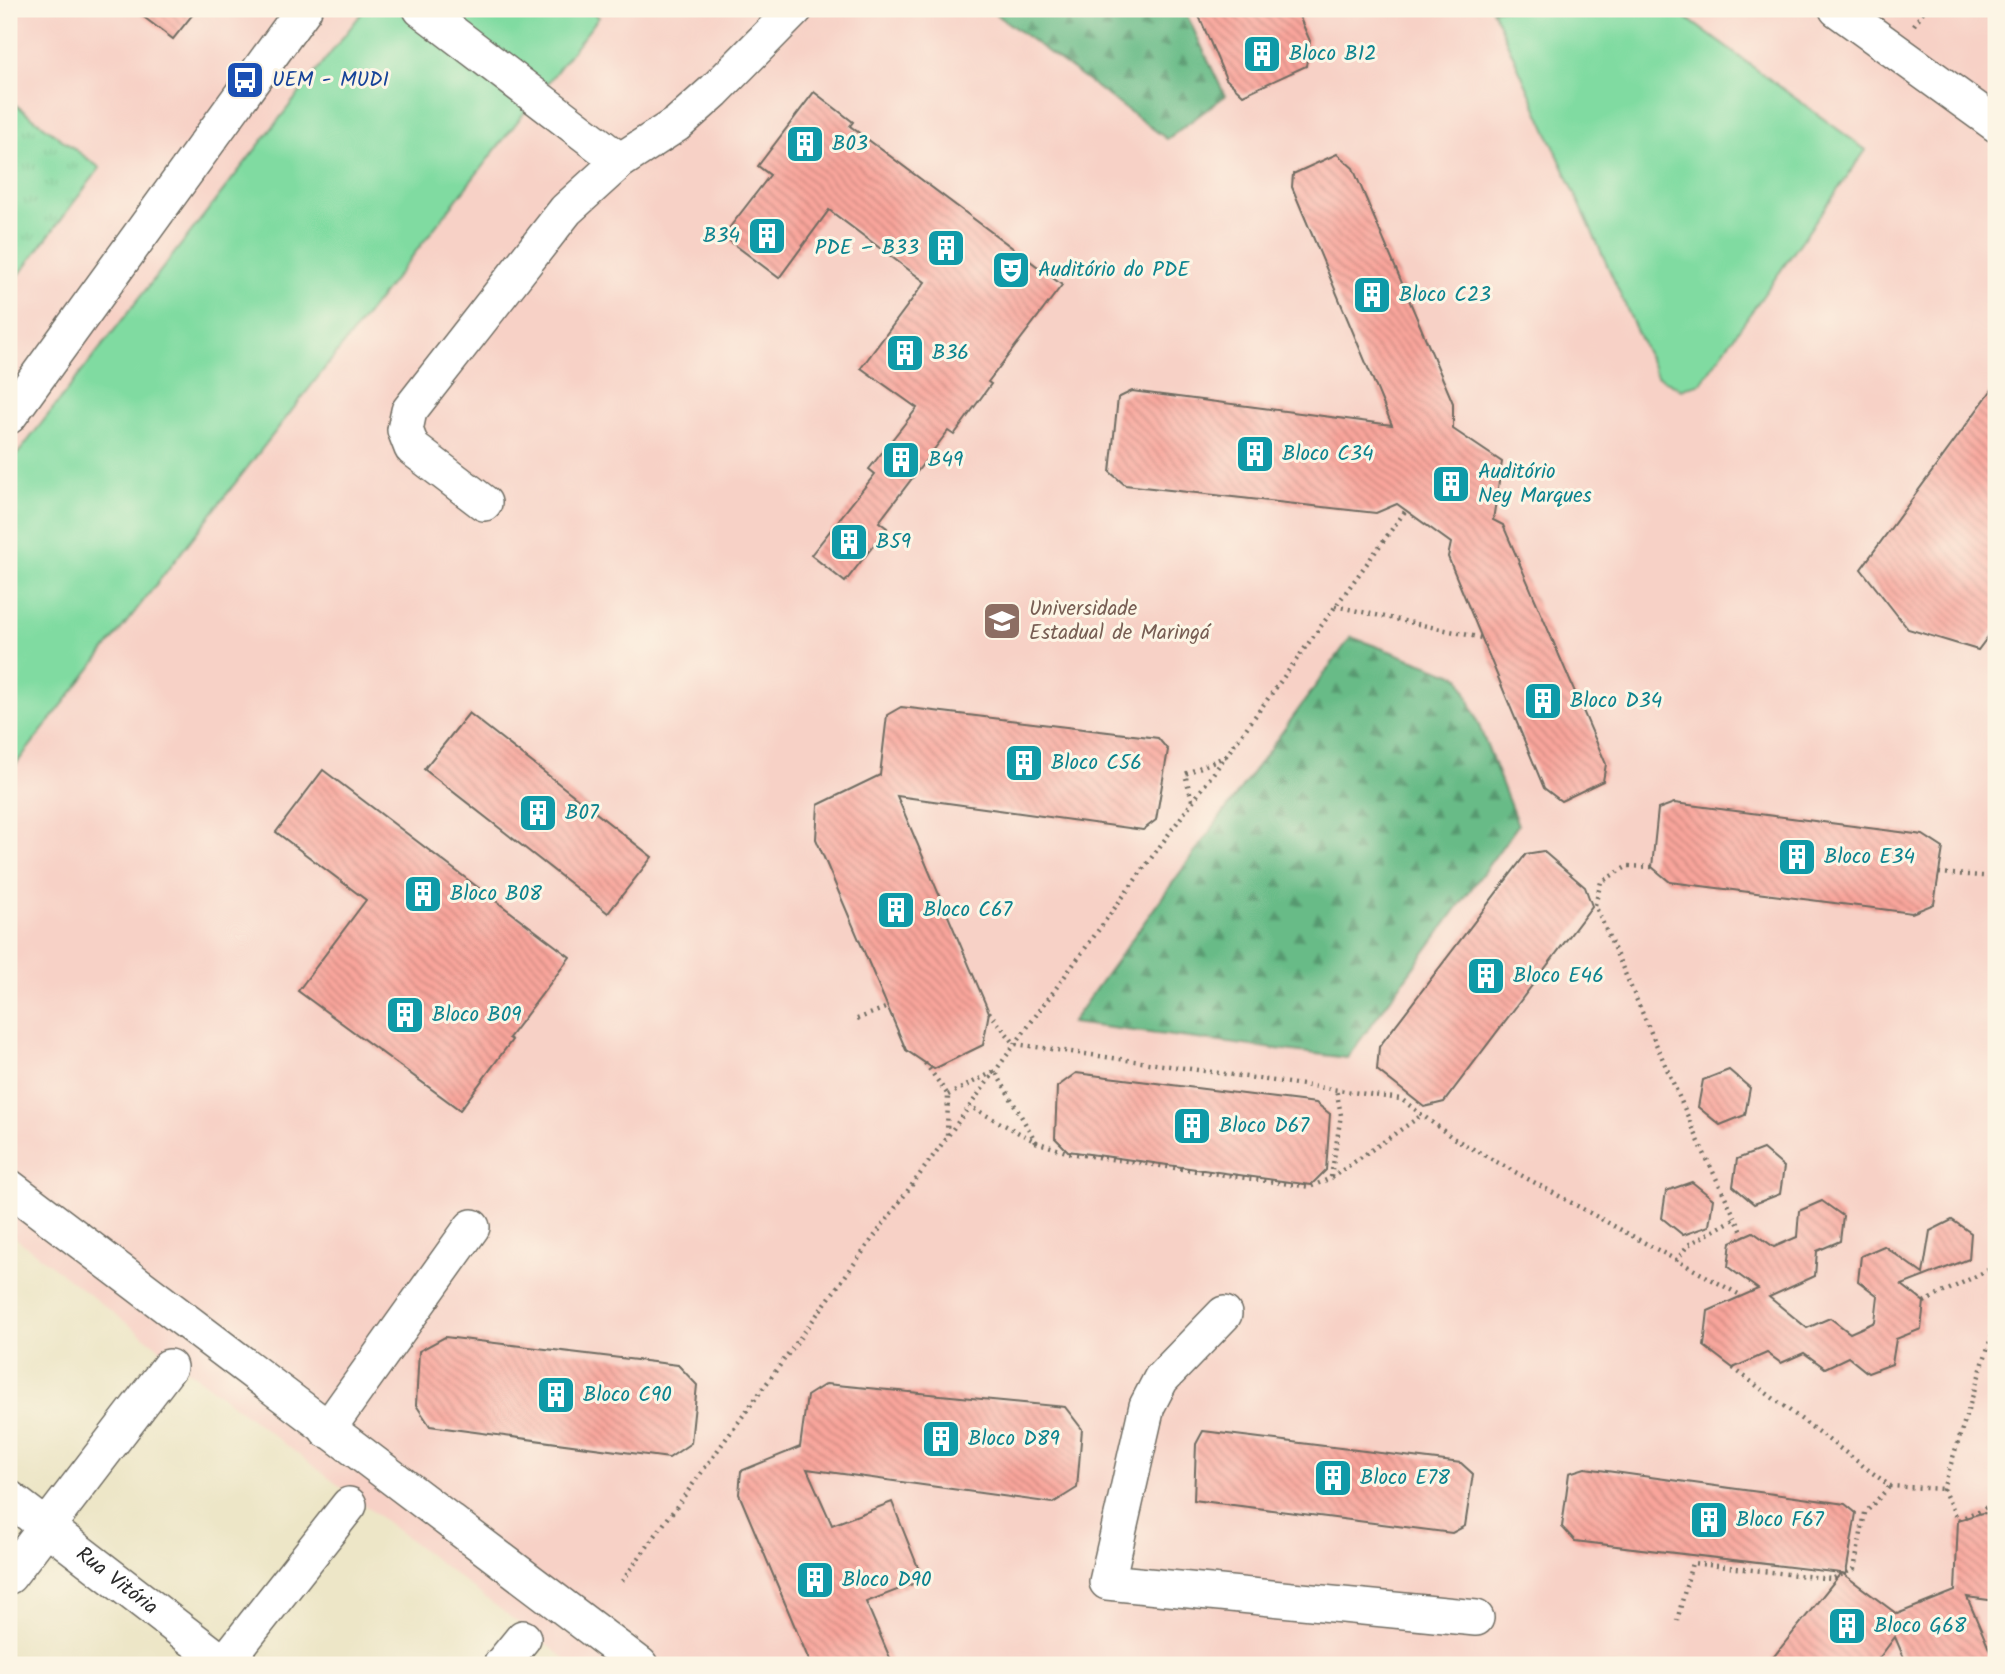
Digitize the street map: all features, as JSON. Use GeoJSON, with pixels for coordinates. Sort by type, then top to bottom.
{"type":"FeatureCollection","features":[{"type":"Feature","properties":{"kind":"street"},"geometry":{"type":"LineString","coordinates":[[9,416],[304,9]]}},
{"type":"Feature","properties":{"kind":"street"},"geometry":{"type":"LineString","coordinates":[[421,9],[620,161]]}},
{"type":"Feature","properties":{"kind":"street"},"geometry":{"type":"LineString","coordinates":[[484,503],[412,448],[404,430],[409,411],[566,210],[620,161],[686,116],[795,9]]}},
{"type":"Feature","properties":{"kind":"street"},"geometry":{"type":"LineString","coordinates":[[1837,9],[1996,124]]}},
{"type":"Feature","properties":{"kind":"street"},"geometry":{"type":"LineString","coordinates":[[9,1187],[640,1665]]}},
{"type":"Feature","properties":{"kind":"street"},"geometry":{"type":"LineString","coordinates":[[327,1430],[472,1227]]}},
{"type":"Feature","properties":{"kind":"street"},"geometry":{"type":"LineString","coordinates":[[1224,1314],[1161,1379],[1147,1406],[1107,1582],[1476,1618]]}},
{"type":"Feature","properties":{"kind":"street"},"geometry":{"type":"LineString","coordinates":[[9,1576],[169,1367]]}},
{"type":"Feature","properties":{"kind":"street","name":"Rua Vitória"},"geometry":{"type":"LineString","coordinates":[[9,1498],[224,1665]]}},
{"type":"Feature","properties":{"kind":"street"},"geometry":{"type":"LineString","coordinates":[[224,1665],[349,1505]]}},
{"type":"Feature","properties":{"kind":"street"},"geometry":{"type":"LineString","coordinates":[[502,1665],[523,1638]]}},
{"type":"Feature","properties":{"kind":"path"},"geometry":{"type":"LineString","coordinates":[[622,1581],[1406,510]]}},
{"type":"Feature","properties":{"kind":"path"},"geometry":{"type":"LineString","coordinates":[[1335,606],[1482,638]]}},
{"type":"Feature","properties":{"kind":"path"},"geometry":{"type":"LineString","coordinates":[[1193,801],[1185,774],[1226,755]]}},
{"type":"Feature","properties":{"kind":"path"},"geometry":{"type":"LineString","coordinates":[[1652,867],[1628,866],[1601,882],[1595,905],[1745,1236]]}},
{"type":"Feature","properties":{"kind":"path"},"geometry":{"type":"LineString","coordinates":[[1939,873],[1996,877]]}},
{"type":"Feature","properties":{"kind":"path"},"geometry":{"type":"LineString","coordinates":[[857,1019],[888,1007]]}},
{"type":"Feature","properties":{"kind":"path"},"geometry":{"type":"LineString","coordinates":[[989,1012],[1015,1044],[1401,1099],[1453,1139],[1742,1296]]}},
{"type":"Feature","properties":{"kind":"path"},"geometry":{"type":"LineString","coordinates":[[925,1063],[948,1095],[947,1137]]}},
{"type":"Feature","properties":{"kind":"path"},"geometry":{"type":"LineString","coordinates":[[948,1095],[995,1071]]}},
{"type":"Feature","properties":{"kind":"path"},"geometry":{"type":"LineString","coordinates":[[995,1071],[1036,1142]]}},
{"type":"Feature","properties":{"kind":"path"},"geometry":{"type":"LineString","coordinates":[[1331,1178],[1340,1115],[1336,1089]]}},
{"type":"Feature","properties":{"kind":"path"},"geometry":{"type":"LineString","coordinates":[[969,1106],[1036,1142],[1069,1153],[1310,1187],[1331,1178],[1422,1115]]}},
{"type":"Feature","properties":{"kind":"path"},"geometry":{"type":"LineString","coordinates":[[1676,1261],[1688,1245],[1736,1218]]}},
{"type":"Feature","properties":{"kind":"path"},"geometry":{"type":"LineString","coordinates":[[1924,1302],[1996,1266]]}},
{"type":"Feature","properties":{"kind":"path"},"geometry":{"type":"LineString","coordinates":[[1996,1322],[1943,1489],[1958,1520],[1996,1503]]}},
{"type":"Feature","properties":{"kind":"path"},"geometry":{"type":"LineString","coordinates":[[1733,1368],[1890,1486],[1943,1489]]}},
{"type":"Feature","properties":{"kind":"path"},"geometry":{"type":"LineString","coordinates":[[1677,1621],[1692,1563],[1832,1579],[1854,1569],[1865,1513],[1890,1486]]}},
{"type":"Feature","properties":{"kind":"shaded area","name":"Universidade Estadual de Maringá"},"geometry":{"type":"Polygon","coordinates":[[[9,9],[1996,9],[1996,1665],[573,1665],[9,1233],[9,9]]]}},
{"type":"Feature","properties":{"kind":"green space"},"geometry":{"type":"Polygon","coordinates":[[[365,9],[587,9],[599,17],[9,773],[9,465],[365,9]]]}},
{"type":"Feature","properties":{"kind":"green space"},"geometry":{"type":"Polygon","coordinates":[[[989,9],[1184,9],[1225,96],[1167,139],[989,9]]]}},
{"type":"Feature","properties":{"kind":"green space"},"geometry":{"type":"Polygon","coordinates":[[[1492,9],[1674,9],[1866,150],[1701,383],[1681,389],[1657,376],[1492,9]]]}},
{"type":"Feature","properties":{"kind":"green space"},"geometry":{"type":"Polygon","coordinates":[[[9,100],[100,168],[9,288],[9,100]]]}},
{"type":"Feature","properties":{"kind":"green space"},"geometry":{"type":"Polygon","coordinates":[[[1351,637],[1460,677],[1518,825],[1347,1058],[1071,1023],[1351,637]]]}},
{"type":"Feature","properties":{"kind":"building"},"geometry":{"type":"Polygon","coordinates":[[[133,9],[197,9],[173,39],[133,9]]]}},
{"type":"Feature","properties":{"kind":"building","name":"Bloco B12"},"geometry":{"type":"Polygon","coordinates":[[[1196,9],[1296,9],[1310,41],[1306,66],[1243,95],[1226,79],[1196,9]]]}},
{"type":"Feature","properties":{"kind":"building"},"geometry":{"type":"Polygon","coordinates":[[[814,92],[853,122],[850,126],[1062,285],[988,382],[991,384],[954,435],[948,431],[879,522],[887,528],[845,582],[811,555],[875,474],[869,469],[917,408],[861,368],[925,282],[829,210],[779,278],[723,236],[770,175],[758,166],[814,92]]]}},
{"type":"Feature","properties":{"kind":"building"},"geometry":{"type":"Polygon","coordinates":[[[1337,154],[1353,168],[1453,403],[1453,429],[1502,462],[1493,520],[1503,525],[1606,764],[1603,781],[1561,801],[1544,788],[1448,557],[1451,543],[1397,504],[1376,513],[1125,485],[1110,472],[1118,398],[1132,391],[1392,425],[1292,187],[1293,174],[1337,154]]]}},
{"type":"Feature","properties":{"kind":"building"},"geometry":{"type":"Polygon","coordinates":[[[1996,384],[1996,626],[1978,650],[1908,629],[1861,569],[1996,384]]]}},
{"type":"Feature","properties":{"kind":"building"},"geometry":{"type":"Polygon","coordinates":[[[901,707],[1158,738],[1168,750],[1156,820],[1143,830],[897,796],[989,1012],[983,1045],[934,1069],[906,1050],[816,839],[818,805],[880,775],[887,715],[901,707]]]}},
{"type":"Feature","properties":{"kind":"building","name":"B07"},"geometry":{"type":"Polygon","coordinates":[[[469,713],[652,857],[608,913],[424,769],[469,713]]]}},
{"type":"Feature","properties":{"kind":"building"},"geometry":{"type":"Polygon","coordinates":[[[323,770],[570,957],[509,1038],[512,1040],[460,1110],[298,991],[366,900],[276,832],[323,770]]]}},
{"type":"Feature","properties":{"kind":"building","name":"Bloco E34"},"geometry":{"type":"Polygon","coordinates":[[[1674,803],[1923,835],[1943,848],[1934,904],[1912,913],[1670,882],[1652,867],[1658,809],[1674,803]]]}},
{"type":"Feature","properties":{"kind":"building","name":"Bloco E46"},"geometry":{"type":"Polygon","coordinates":[[[1543,851],[1585,887],[1592,906],[1444,1102],[1424,1107],[1377,1070],[1379,1047],[1526,854],[1543,851]]]}},
{"type":"Feature","properties":{"kind":"building"},"geometry":{"type":"Polygon","coordinates":[[[1729,1070],[1750,1088],[1745,1115],[1720,1125],[1698,1107],[1703,1080],[1729,1070]]]}},
{"type":"Feature","properties":{"kind":"building","name":"Bloco D67"},"geometry":{"type":"Polygon","coordinates":[[[1076,1073],[1316,1103],[1330,1114],[1326,1170],[1311,1185],[1068,1151],[1055,1138],[1057,1087],[1076,1073]]]}},
{"type":"Feature","properties":{"kind":"building"},"geometry":{"type":"Polygon","coordinates":[[[1763,1149],[1784,1167],[1780,1194],[1754,1204],[1733,1186],[1737,1159],[1763,1149]]]}},
{"type":"Feature","properties":{"kind":"building"},"geometry":{"type":"Polygon","coordinates":[[[1692,1182],[1713,1199],[1709,1226],[1683,1235],[1662,1218],[1666,1191],[1692,1182]]]}},
{"type":"Feature","properties":{"kind":"building"},"geometry":{"type":"Polygon","coordinates":[[[1822,1201],[1843,1216],[1840,1241],[1817,1251],[1815,1276],[1769,1297],[1807,1328],[1830,1318],[1850,1333],[1875,1322],[1878,1296],[1858,1281],[1861,1256],[1884,1246],[1923,1274],[1930,1231],[1952,1220],[1971,1233],[1969,1259],[1902,1285],[1924,1302],[1921,1329],[1896,1339],[1892,1364],[1868,1373],[1848,1357],[1825,1368],[1804,1353],[1781,1363],[1767,1353],[1733,1368],[1704,1346],[1708,1311],[1758,1289],[1728,1267],[1731,1242],[1753,1232],[1774,1247],[1797,1237],[1799,1211],[1822,1201]]]}},
{"type":"Feature","properties":{"kind":"building","name":"Bloco C90"},"geometry":{"type":"Polygon","coordinates":[[[445,1337],[678,1365],[697,1385],[691,1443],[669,1458],[430,1426],[416,1405],[419,1351],[445,1337]]]}},
{"type":"Feature","properties":{"kind":"building"},"geometry":{"type":"Polygon","coordinates":[[[826,1384],[1065,1407],[1082,1429],[1077,1488],[1053,1503],[807,1469],[832,1525],[892,1502],[923,1580],[866,1602],[893,1665],[811,1665],[739,1494],[741,1471],[800,1447],[807,1396],[826,1384]]]}},
{"type":"Feature","properties":{"kind":"building","name":"Bloco E78"},"geometry":{"type":"Polygon","coordinates":[[[1203,1431],[1461,1463],[1473,1474],[1465,1526],[1452,1533],[1194,1500],[1196,1444],[1203,1431]]]}},
{"type":"Feature","properties":{"kind":"building"},"geometry":{"type":"Polygon","coordinates":[[[1585,1468],[1845,1504],[1856,1513],[1846,1574],[1842,1573],[1897,1614],[1955,1591],[1958,1520],[1982,1513],[1996,1514],[1996,1601],[1967,1597],[1996,1665],[1907,1665],[1895,1637],[1874,1665],[1767,1665],[1841,1573],[1575,1541],[1562,1527],[1569,1473],[1585,1468]]]}},
{"type":"Feature","properties":{"kind":"place","name":"Bloco B12"},"geometry":{"type":"Point","coordinates":[1262,54]}},
{"type":"Feature","properties":{"kind":"place","name":"UEM - MUDI"},"geometry":{"type":"Point","coordinates":[245,80]}},
{"type":"Feature","properties":{"kind":"place","name":"B03"},"geometry":{"type":"Point","coordinates":[805,144]}},
{"type":"Feature","properties":{"kind":"place","name":"B34"},"geometry":{"type":"Point","coordinates":[767,236]}},
{"type":"Feature","properties":{"kind":"place","name":"PDE – B33"},"geometry":{"type":"Point","coordinates":[946,248]}},
{"type":"Feature","properties":{"kind":"place","name":"Auditório do PDE"},"geometry":{"type":"Point","coordinates":[1011,270]}},
{"type":"Feature","properties":{"kind":"place","name":"Bloco C23"},"geometry":{"type":"Point","coordinates":[1372,295]}},
{"type":"Feature","properties":{"kind":"place","name":"B36"},"geometry":{"type":"Point","coordinates":[905,353]}},
{"type":"Feature","properties":{"kind":"place","name":"Bloco C34"},"geometry":{"type":"Point","coordinates":[1255,454]}},
{"type":"Feature","properties":{"kind":"place","name":"B49"},"geometry":{"type":"Point","coordinates":[901,460]}},
{"type":"Feature","properties":{"kind":"place","name":"Auditório Ney Marques"},"geometry":{"type":"Point","coordinates":[1451,484]}},
{"type":"Feature","properties":{"kind":"place","name":"B59"},"geometry":{"type":"Point","coordinates":[849,542]}},
{"type":"Feature","properties":{"kind":"place","name":"Universidade Estadual de Maringá"},"geometry":{"type":"Point","coordinates":[1002,621]}},
{"type":"Feature","properties":{"kind":"place","name":"Bloco D34"},"geometry":{"type":"Point","coordinates":[1543,701]}},
{"type":"Feature","properties":{"kind":"place","name":"Bloco C56"},"geometry":{"type":"Point","coordinates":[1024,763]}},
{"type":"Feature","properties":{"kind":"place","name":"B07"},"geometry":{"type":"Point","coordinates":[538,813]}},
{"type":"Feature","properties":{"kind":"place","name":"Bloco E34"},"geometry":{"type":"Point","coordinates":[1797,857]}},
{"type":"Feature","properties":{"kind":"place","name":"Bloco B08"},"geometry":{"type":"Point","coordinates":[423,894]}},
{"type":"Feature","properties":{"kind":"place","name":"Bloco C67"},"geometry":{"type":"Point","coordinates":[896,910]}},
{"type":"Feature","properties":{"kind":"place","name":"Bloco E46"},"geometry":{"type":"Point","coordinates":[1486,976]}},
{"type":"Feature","properties":{"kind":"place","name":"Bloco B09"},"geometry":{"type":"Point","coordinates":[405,1015]}},
{"type":"Feature","properties":{"kind":"place","name":"Bloco D67"},"geometry":{"type":"Point","coordinates":[1192,1126]}},
{"type":"Feature","properties":{"kind":"place","name":"Bloco C90"},"geometry":{"type":"Point","coordinates":[556,1395]}},
{"type":"Feature","properties":{"kind":"place","name":"Bloco D89"},"geometry":{"type":"Point","coordinates":[941,1439]}},
{"type":"Feature","properties":{"kind":"place","name":"Bloco E78"},"geometry":{"type":"Point","coordinates":[1333,1478]}},
{"type":"Feature","properties":{"kind":"place","name":"Bloco F67"},"geometry":{"type":"Point","coordinates":[1709,1520]}},
{"type":"Feature","properties":{"kind":"place","name":"Bloco D90"},"geometry":{"type":"Point","coordinates":[815,1580]}},
{"type":"Feature","properties":{"kind":"place","name":"Bloco G68"},"geometry":{"type":"Point","coordinates":[1847,1626]}}]}
